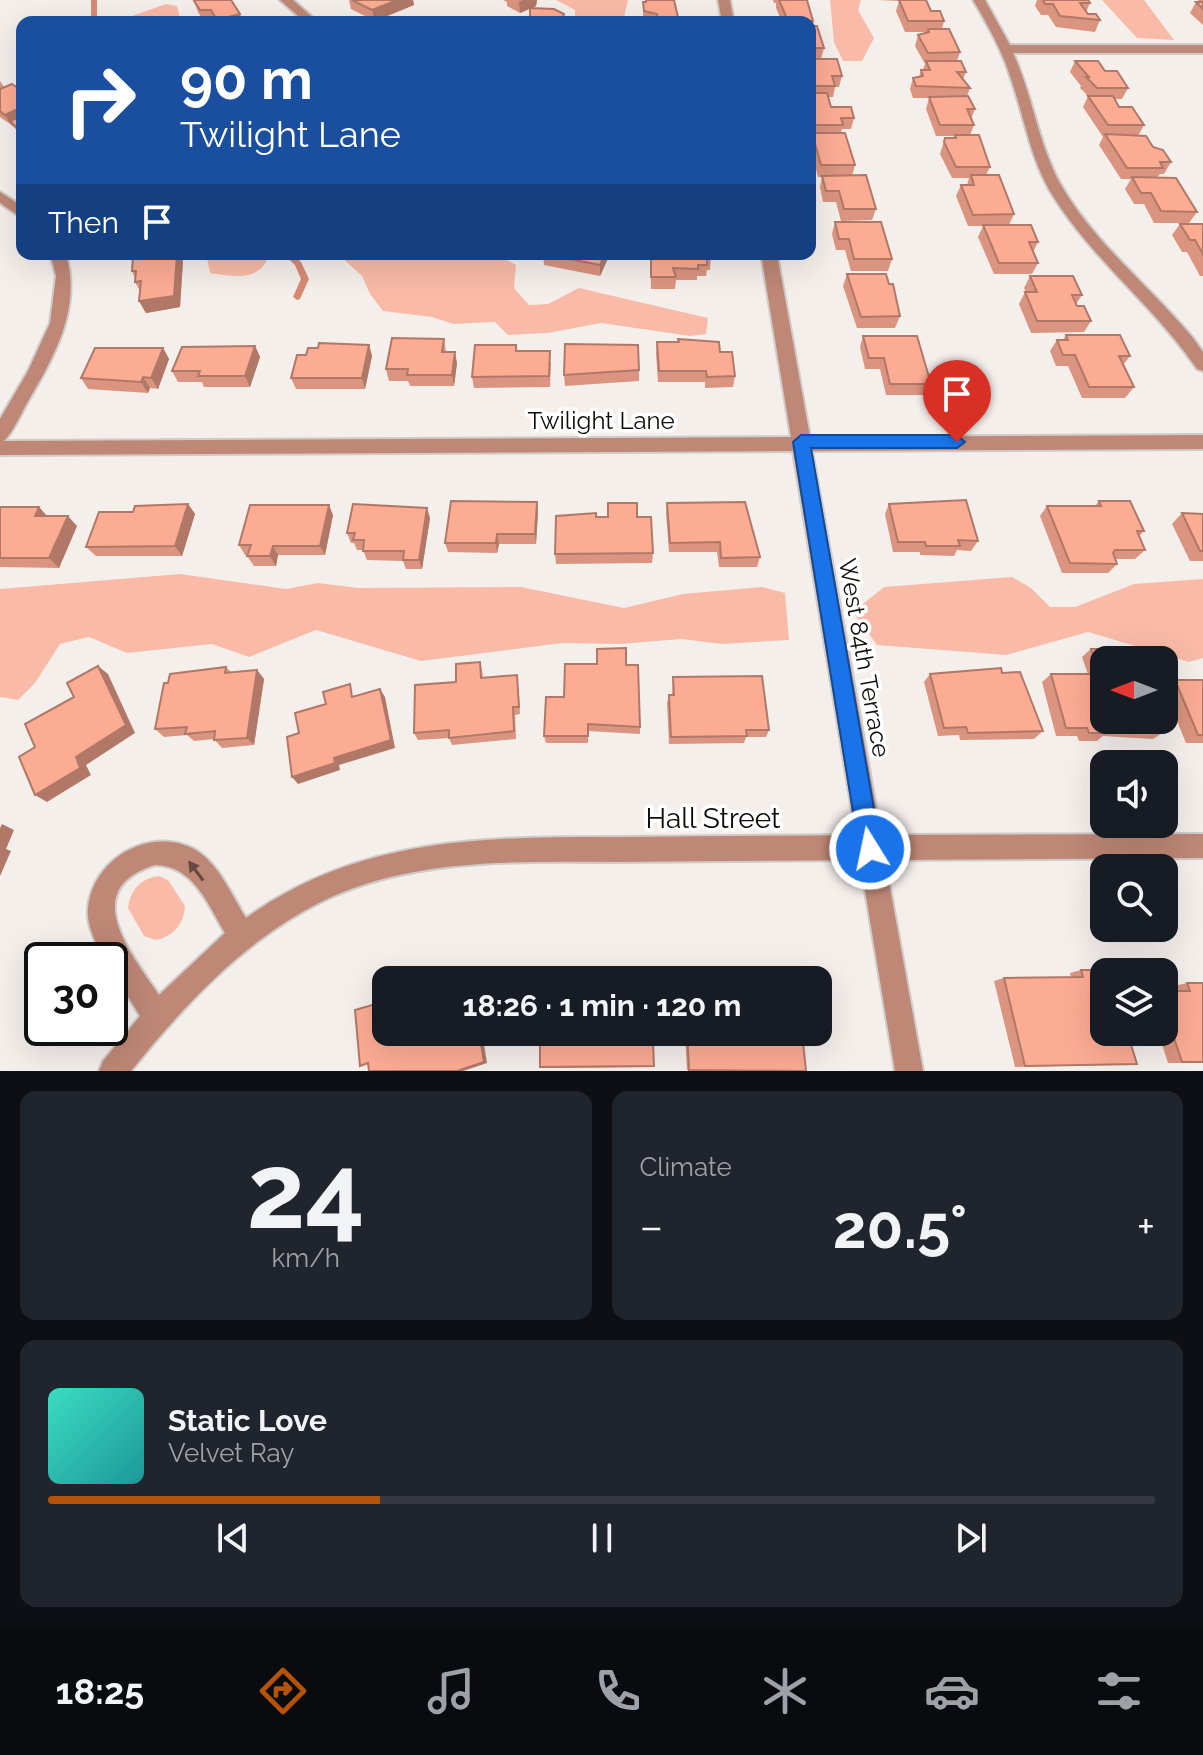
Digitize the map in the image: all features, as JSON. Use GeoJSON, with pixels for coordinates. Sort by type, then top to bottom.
{"type":"FeatureCollection","features":[{"type":"Feature","properties":{"kind":"street"},"geometry":{"type":"LineString","coordinates":[[286,0],[305,16]]}},
{"type":"Feature","properties":{"kind":"street"},"geometry":{"type":"LineString","coordinates":[[979,0],[1020,88],[1037,153],[1062,199],[1081,225],[1159,308],[1203,365]]}},
{"type":"Feature","properties":{"kind":"street"},"geometry":{"type":"LineString","coordinates":[[1004,49],[1203,49]]}},
{"type":"Feature","properties":{"kind":"street"},"geometry":{"type":"LineString","coordinates":[[0,196],[16,208]]}},
{"type":"Feature","properties":{"kind":"street"},"geometry":{"type":"LineString","coordinates":[[0,435],[61,315],[66,281],[60,260]]}},
{"type":"Feature","properties":{"kind":"street","name":"West 84th Terrace"},"geometry":{"type":"LineString","coordinates":[[770,260],[909,1071]]}},
{"type":"Feature","properties":{"kind":"street","name":"Twilight Lane"},"geometry":{"type":"LineString","coordinates":[[0,448],[1203,442]]}},
{"type":"Feature","properties":{"kind":"street","name":"Hall Street"},"geometry":{"type":"LineString","coordinates":[[113,1071],[157,1017],[241,934],[303,896],[370,870],[430,855],[488,850],[1203,846]]}},
{"type":"Feature","properties":{"kind":"street"},"geometry":{"type":"LineString","coordinates":[[157,1017],[103,926],[102,904],[110,884],[123,867],[141,855],[157,851],[177,854],[191,861],[241,934]]}},
{"type":"Feature","properties":{"kind":"shaded area"},"geometry":{"type":"Polygon","coordinates":[[[556,0],[628,0],[624,16],[575,16],[575,10],[556,0]]]}},
{"type":"Feature","properties":{"kind":"shaded area"},"geometry":{"type":"Polygon","coordinates":[[[830,0],[861,0],[858,10],[874,38],[862,61],[843,61],[834,42],[830,0]]]}},
{"type":"Feature","properties":{"kind":"shaded area"},"geometry":{"type":"Polygon","coordinates":[[[1102,0],[1144,0],[1174,40],[1137,38],[1102,0]]]}},
{"type":"Feature","properties":{"kind":"shaded area"},"geometry":{"type":"Polygon","coordinates":[[[166,4],[177,6],[180,16],[132,16],[166,4]]]}},
{"type":"Feature","properties":{"kind":"shaded area"},"geometry":{"type":"Polygon","coordinates":[[[207,260],[266,260],[260,269],[245,276],[210,273],[207,260]]]}},
{"type":"Feature","properties":{"kind":"shaded area"},"geometry":{"type":"Polygon","coordinates":[[[345,260],[507,260],[516,265],[514,288],[529,305],[548,304],[579,288],[708,318],[706,334],[690,336],[601,323],[548,333],[508,335],[495,322],[453,324],[432,317],[383,311],[370,294],[362,276],[345,260]]]}},
{"type":"Feature","properties":{"kind":"shaded area"},"geometry":{"type":"Polygon","coordinates":[[[180,574],[286,589],[318,583],[359,588],[521,587],[624,608],[683,594],[762,587],[785,593],[789,640],[722,644],[681,639],[620,644],[562,643],[421,661],[316,630],[249,657],[212,644],[127,653],[89,637],[60,644],[35,683],[18,700],[0,697],[0,589],[180,574]]]}},
{"type":"Feature","properties":{"kind":"shaded area"},"geometry":{"type":"Polygon","coordinates":[[[1012,577],[1031,588],[1050,607],[1075,607],[1134,584],[1203,579],[1203,658],[1189,662],[1178,659],[1178,646],[1135,646],[1088,632],[1006,655],[877,645],[853,612],[884,587],[1012,577]]]}},
{"type":"Feature","properties":{"kind":"shaded area"},"geometry":{"type":"Polygon","coordinates":[[[159,876],[168,880],[185,906],[176,929],[155,940],[144,936],[128,908],[138,886],[147,879],[159,876]]]}},
{"type":"Feature","properties":{"kind":"building"},"geometry":{"type":"Polygon","coordinates":[[[231,0],[240,14],[215,16],[211,10],[200,10],[194,1],[231,0]]]}},
{"type":"Feature","properties":{"kind":"building"},"geometry":{"type":"Polygon","coordinates":[[[352,0],[397,0],[372,10],[352,0]]]}},
{"type":"Feature","properties":{"kind":"building"},"geometry":{"type":"Polygon","coordinates":[[[674,0],[678,16],[657,16],[644,11],[643,2],[674,0]]]}},
{"type":"Feature","properties":{"kind":"building"},"geometry":{"type":"Polygon","coordinates":[[[779,0],[807,0],[812,16],[786,16],[779,0]]]}},
{"type":"Feature","properties":{"kind":"building"},"geometry":{"type":"Polygon","coordinates":[[[899,0],[926,0],[931,11],[940,11],[944,21],[908,21],[899,0]]]}},
{"type":"Feature","properties":{"kind":"building"},"geometry":{"type":"Polygon","coordinates":[[[1043,0],[1088,0],[1090,3],[1080,3],[1088,14],[1096,14],[1100,20],[1060,16],[1053,4],[1045,4],[1043,0]]]}},
{"type":"Feature","properties":{"kind":"building"},"geometry":{"type":"Polygon","coordinates":[[[530,8],[554,9],[564,14],[563,16],[530,16],[530,8]]]}},
{"type":"Feature","properties":{"kind":"building"},"geometry":{"type":"Polygon","coordinates":[[[816,26],[817,26],[824,48],[816,48],[816,26]]]}},
{"type":"Feature","properties":{"kind":"building"},"geometry":{"type":"Polygon","coordinates":[[[928,29],[949,29],[960,52],[928,53],[918,35],[929,32],[928,29]]]}},
{"type":"Feature","properties":{"kind":"building"},"geometry":{"type":"Polygon","coordinates":[[[816,59],[837,59],[842,76],[832,76],[835,86],[816,86],[816,59]]]}},
{"type":"Feature","properties":{"kind":"building"},"geometry":{"type":"Polygon","coordinates":[[[926,61],[961,61],[966,72],[957,72],[970,88],[916,86],[913,78],[923,76],[921,70],[930,70],[926,61]]]}},
{"type":"Feature","properties":{"kind":"building"},"geometry":{"type":"Polygon","coordinates":[[[1075,61],[1098,61],[1105,71],[1117,71],[1128,88],[1097,88],[1075,61]]]}},
{"type":"Feature","properties":{"kind":"building"},"geometry":{"type":"Polygon","coordinates":[[[12,84],[16,87],[16,110],[5,115],[0,111],[0,89],[12,84]]]}},
{"type":"Feature","properties":{"kind":"building"},"geometry":{"type":"Polygon","coordinates":[[[816,93],[827,93],[831,107],[851,107],[854,118],[841,118],[843,125],[816,125],[816,93]]]}},
{"type":"Feature","properties":{"kind":"building"},"geometry":{"type":"Polygon","coordinates":[[[968,96],[975,109],[967,109],[974,125],[940,125],[929,97],[968,96]]]}},
{"type":"Feature","properties":{"kind":"building"},"geometry":{"type":"Polygon","coordinates":[[[1088,96],[1113,96],[1119,107],[1132,107],[1144,125],[1108,125],[1088,96]]]}},
{"type":"Feature","properties":{"kind":"building"},"geometry":{"type":"Polygon","coordinates":[[[816,133],[845,133],[855,165],[821,165],[816,133]]]}},
{"type":"Feature","properties":{"kind":"building"},"geometry":{"type":"Polygon","coordinates":[[[1105,134],[1146,136],[1153,147],[1163,150],[1171,162],[1160,162],[1163,168],[1127,168],[1105,134]]]}},
{"type":"Feature","properties":{"kind":"building"},"geometry":{"type":"Polygon","coordinates":[[[955,135],[979,135],[990,167],[956,167],[944,142],[945,138],[956,138],[955,135]]]}},
{"type":"Feature","properties":{"kind":"building"},"geometry":{"type":"Polygon","coordinates":[[[866,175],[876,209],[844,209],[839,191],[826,191],[822,176],[866,175]]]}},
{"type":"Feature","properties":{"kind":"building"},"geometry":{"type":"Polygon","coordinates":[[[971,175],[999,175],[1014,214],[973,215],[961,185],[974,185],[971,175]]]}},
{"type":"Feature","properties":{"kind":"building"},"geometry":{"type":"Polygon","coordinates":[[[1132,177],[1176,178],[1197,212],[1161,211],[1151,193],[1141,193],[1132,177]]]}},
{"type":"Feature","properties":{"kind":"building"},"geometry":{"type":"Polygon","coordinates":[[[835,222],[881,222],[892,259],[854,259],[849,239],[839,239],[835,222]]]}},
{"type":"Feature","properties":{"kind":"building"},"geometry":{"type":"Polygon","coordinates":[[[1180,224],[1203,224],[1203,254],[1195,240],[1190,240],[1180,224]]]}},
{"type":"Feature","properties":{"kind":"building"},"geometry":{"type":"Polygon","coordinates":[[[983,225],[1031,225],[1038,242],[1029,242],[1038,263],[999,263],[983,225]]]}},
{"type":"Feature","properties":{"kind":"building"},"geometry":{"type":"Polygon","coordinates":[[[133,260],[177,260],[174,296],[139,301],[141,281],[135,282],[136,271],[132,271],[133,260]]]}},
{"type":"Feature","properties":{"kind":"building"},"geometry":{"type":"Polygon","coordinates":[[[575,260],[602,260],[600,265],[575,260]]]}},
{"type":"Feature","properties":{"kind":"building"},"geometry":{"type":"Polygon","coordinates":[[[651,260],[707,260],[707,265],[698,265],[698,269],[673,268],[676,277],[651,277],[651,260]]]}},
{"type":"Feature","properties":{"kind":"building"},"geometry":{"type":"Polygon","coordinates":[[[847,274],[886,274],[889,284],[893,284],[900,316],[861,317],[847,274]]]}},
{"type":"Feature","properties":{"kind":"building"},"geometry":{"type":"Polygon","coordinates":[[[1030,276],[1073,276],[1082,295],[1072,295],[1077,306],[1084,306],[1091,321],[1037,321],[1025,292],[1037,292],[1030,276]]]}},
{"type":"Feature","properties":{"kind":"building"},"geometry":{"type":"Polygon","coordinates":[[[1066,335],[1120,335],[1130,356],[1119,356],[1134,387],[1089,387],[1075,355],[1063,355],[1057,340],[1068,340],[1066,335]]]}},
{"type":"Feature","properties":{"kind":"building"},"geometry":{"type":"Polygon","coordinates":[[[863,336],[917,336],[931,384],[890,384],[884,358],[869,358],[863,336]]]}},
{"type":"Feature","properties":{"kind":"building"},"geometry":{"type":"Polygon","coordinates":[[[392,338],[444,339],[442,352],[455,352],[452,375],[407,375],[408,369],[386,369],[392,338]]]}},
{"type":"Feature","properties":{"kind":"building"},"geometry":{"type":"Polygon","coordinates":[[[678,339],[719,342],[720,352],[732,352],[735,376],[707,377],[706,371],[659,371],[657,342],[679,342],[678,339]]]}},
{"type":"Feature","properties":{"kind":"building"},"geometry":{"type":"Polygon","coordinates":[[[319,343],[369,345],[362,378],[291,378],[297,355],[306,355],[308,348],[318,348],[319,343]]]}},
{"type":"Feature","properties":{"kind":"building"},"geometry":{"type":"Polygon","coordinates":[[[565,344],[638,345],[639,370],[564,375],[565,344]]]}},
{"type":"Feature","properties":{"kind":"building"},"geometry":{"type":"Polygon","coordinates":[[[475,345],[516,345],[516,351],[550,351],[549,376],[472,377],[475,345]]]}},
{"type":"Feature","properties":{"kind":"building"},"geometry":{"type":"Polygon","coordinates":[[[255,346],[245,376],[198,376],[200,371],[172,371],[182,347],[255,346]]]}},
{"type":"Feature","properties":{"kind":"building"},"geometry":{"type":"Polygon","coordinates":[[[95,348],[163,348],[151,378],[143,377],[141,382],[81,378],[95,348]]]}},
{"type":"Feature","properties":{"kind":"building"},"geometry":{"type":"Polygon","coordinates":[[[966,500],[978,541],[958,540],[960,546],[898,542],[889,504],[966,500]]]}},
{"type":"Feature","properties":{"kind":"building"},"geometry":{"type":"Polygon","coordinates":[[[451,501],[537,502],[535,534],[497,534],[496,543],[445,543],[451,501]]]}},
{"type":"Feature","properties":{"kind":"building"},"geometry":{"type":"Polygon","coordinates":[[[1099,501],[1130,501],[1144,531],[1137,531],[1145,550],[1115,550],[1113,553],[1117,564],[1070,563],[1047,506],[1101,506],[1099,501]]]}},
{"type":"Feature","properties":{"kind":"building"},"geometry":{"type":"Polygon","coordinates":[[[745,502],[760,557],[721,558],[720,542],[670,543],[667,503],[745,502]]]}},
{"type":"Feature","properties":{"kind":"building"},"geometry":{"type":"Polygon","coordinates":[[[608,503],[637,503],[637,517],[651,517],[653,553],[555,554],[556,516],[596,513],[596,517],[608,517],[608,503]]]}},
{"type":"Feature","properties":{"kind":"building"},"geometry":{"type":"Polygon","coordinates":[[[188,504],[175,546],[86,547],[99,512],[133,512],[135,506],[188,504]]]}},
{"type":"Feature","properties":{"kind":"building"},"geometry":{"type":"Polygon","coordinates":[[[353,504],[427,508],[419,560],[403,560],[404,551],[363,551],[364,540],[353,540],[355,533],[347,533],[353,504]]]}},
{"type":"Feature","properties":{"kind":"building"},"geometry":{"type":"Polygon","coordinates":[[[250,505],[329,505],[320,546],[273,546],[270,556],[247,556],[251,545],[239,545],[250,505]]]}},
{"type":"Feature","properties":{"kind":"building"},"geometry":{"type":"Polygon","coordinates":[[[0,507],[39,507],[35,516],[68,516],[49,558],[0,558],[0,507]]]}},
{"type":"Feature","properties":{"kind":"building"},"geometry":{"type":"Polygon","coordinates":[[[1182,513],[1203,514],[1203,551],[1200,551],[1182,513]]]}},
{"type":"Feature","properties":{"kind":"building"},"geometry":{"type":"Polygon","coordinates":[[[626,648],[626,665],[638,665],[640,727],[588,724],[588,736],[544,736],[546,697],[564,697],[565,664],[597,664],[597,649],[626,648]]]}},
{"type":"Feature","properties":{"kind":"building"},"geometry":{"type":"Polygon","coordinates":[[[480,662],[481,678],[517,675],[519,707],[513,707],[514,731],[449,738],[449,730],[414,733],[415,685],[456,682],[456,664],[480,662]]]}},
{"type":"Feature","properties":{"kind":"building"},"geometry":{"type":"Polygon","coordinates":[[[98,666],[126,725],[76,757],[80,768],[35,795],[19,757],[35,747],[25,724],[74,697],[67,683],[98,666]]]}},
{"type":"Feature","properties":{"kind":"building"},"geometry":{"type":"Polygon","coordinates":[[[226,667],[225,673],[257,670],[247,738],[214,740],[215,731],[185,734],[187,727],[155,729],[164,683],[168,683],[170,674],[226,667]]]}},
{"type":"Feature","properties":{"kind":"building"},"geometry":{"type":"Polygon","coordinates":[[[1001,668],[1002,673],[1020,672],[1043,731],[968,733],[966,727],[944,728],[930,674],[1001,668]]]}},
{"type":"Feature","properties":{"kind":"building"},"geometry":{"type":"Polygon","coordinates":[[[1051,674],[1090,674],[1090,733],[1087,728],[1066,728],[1051,674]]]}},
{"type":"Feature","properties":{"kind":"building"},"geometry":{"type":"Polygon","coordinates":[[[762,676],[769,730],[746,730],[747,736],[671,737],[669,695],[674,695],[673,677],[762,676]]]}},
{"type":"Feature","properties":{"kind":"building"},"geometry":{"type":"Polygon","coordinates":[[[1178,680],[1203,680],[1203,735],[1198,735],[1178,687],[1178,680]]]}},
{"type":"Feature","properties":{"kind":"building"},"geometry":{"type":"Polygon","coordinates":[[[350,684],[352,697],[380,689],[391,740],[334,758],[335,763],[292,777],[287,737],[299,733],[295,713],[326,704],[323,692],[350,684]]]}},
{"type":"Feature","properties":{"kind":"building"},"geometry":{"type":"Polygon","coordinates":[[[1081,970],[1090,970],[1090,1046],[1131,1046],[1137,1064],[1025,1066],[1004,978],[1083,977],[1081,970]]]}},
{"type":"Feature","properties":{"kind":"building"},"geometry":{"type":"Polygon","coordinates":[[[1187,983],[1203,983],[1203,1062],[1182,1062],[1177,1046],[1178,991],[1190,991],[1187,983]]]}},
{"type":"Feature","properties":{"kind":"building"},"geometry":{"type":"Polygon","coordinates":[[[372,1005],[372,1046],[481,1046],[484,1062],[457,1071],[369,1071],[368,1063],[360,1066],[355,1010],[372,1005]]]}},
{"type":"Feature","properties":{"kind":"building"},"geometry":{"type":"Polygon","coordinates":[[[540,1046],[653,1046],[654,1066],[540,1067],[540,1046]]]}},
{"type":"Feature","properties":{"kind":"building"},"geometry":{"type":"Polygon","coordinates":[[[688,1046],[803,1046],[806,1071],[689,1070],[688,1046]]]}},
{"type":"Feature","properties":{"kind":"waterway"},"geometry":{"type":"LineString","coordinates":[[94,0],[94,16]]}},
{"type":"Feature","properties":{"kind":"waterway"},"geometry":{"type":"LineString","coordinates":[[294,260],[305,279],[297,297]]}},
{"type":"Feature","properties":{"kind":"route"},"geometry":{"type":"LineString","coordinates":[[870,849],[801,442],[957,442]]}}]}
